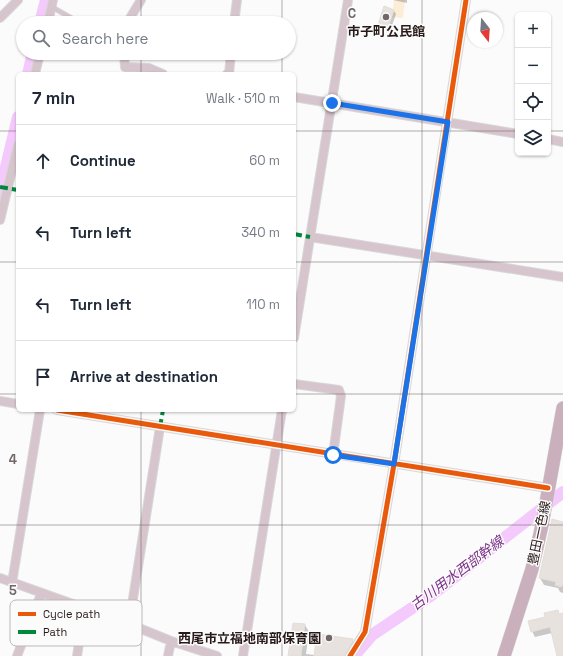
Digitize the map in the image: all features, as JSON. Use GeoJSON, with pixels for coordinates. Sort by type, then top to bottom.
{"type":"FeatureCollection","features":[{"type":"Feature","properties":{"kind":"main road","name":"豊田一色線"},"geometry":{"type":"LineString","coordinates":[[504,656],[532,569],[542,525],[563,408]]}},
{"type":"Feature","properties":{"kind":"street"},"geometry":{"type":"LineString","coordinates":[[3,15],[6,0]]}},
{"type":"Feature","properties":{"kind":"street"},"geometry":{"type":"LineString","coordinates":[[3,15],[18,0]]}},
{"type":"Feature","properties":{"kind":"street"},"geometry":{"type":"LineString","coordinates":[[131,16],[141,0]]}},
{"type":"Feature","properties":{"kind":"street"},"geometry":{"type":"LineString","coordinates":[[235,16],[237,0]]}},
{"type":"Feature","properties":{"kind":"street"},"geometry":{"type":"LineString","coordinates":[[296,325],[348,0]]}},
{"type":"Feature","properties":{"kind":"street"},"geometry":{"type":"LineString","coordinates":[[350,656],[365,632],[394,464],[466,0]]}},
{"type":"Feature","properties":{"kind":"street"},"geometry":{"type":"LineString","coordinates":[[49,16],[52,3]]}},
{"type":"Feature","properties":{"kind":"street"},"geometry":{"type":"LineString","coordinates":[[35,72],[38,60]]}},
{"type":"Feature","properties":{"kind":"street"},"geometry":{"type":"LineString","coordinates":[[125,60],[126,70],[149,68],[158,72]]}},
{"type":"Feature","properties":{"kind":"street"},"geometry":{"type":"LineString","coordinates":[[229,72],[230,60]]}},
{"type":"Feature","properties":{"kind":"street"},"geometry":{"type":"LineString","coordinates":[[296,97],[515,133]]}},
{"type":"Feature","properties":{"kind":"street"},"geometry":{"type":"LineString","coordinates":[[551,140],[563,142]]}},
{"type":"Feature","properties":{"kind":"street"},"geometry":{"type":"LineString","coordinates":[[0,220],[16,154]]}},
{"type":"Feature","properties":{"kind":"street"},"geometry":{"type":"LineString","coordinates":[[310,237],[563,277]]}},
{"type":"Feature","properties":{"kind":"street"},"geometry":{"type":"LineString","coordinates":[[296,384],[339,390],[341,396],[333,455]]}},
{"type":"Feature","properties":{"kind":"street"},"geometry":{"type":"LineString","coordinates":[[0,401],[16,404]]}},
{"type":"Feature","properties":{"kind":"street"},"geometry":{"type":"LineString","coordinates":[[12,583],[40,412]]}},
{"type":"Feature","properties":{"kind":"street"},"geometry":{"type":"LineString","coordinates":[[69,412],[548,488]]}},
{"type":"Feature","properties":{"kind":"street"},"geometry":{"type":"LineString","coordinates":[[243,656],[282,412]]}},
{"type":"Feature","properties":{"kind":"street"},"geometry":{"type":"LineString","coordinates":[[133,600],[160,427]]}},
{"type":"Feature","properties":{"kind":"street"},"geometry":{"type":"LineString","coordinates":[[0,578],[59,600]]}},
{"type":"Feature","properties":{"kind":"street"},"geometry":{"type":"LineString","coordinates":[[39,600],[41,594]]}},
{"type":"Feature","properties":{"kind":"street"},"geometry":{"type":"LineString","coordinates":[[142,629],[171,641],[217,656]]}},
{"type":"Feature","properties":{"kind":"street"},"geometry":{"type":"LineString","coordinates":[[168,656],[171,641]]}},
{"type":"Feature","properties":{"kind":"street"},"geometry":{"type":"LineString","coordinates":[[17,656],[21,646]]}},
{"type":"Feature","properties":{"kind":"street"},"geometry":{"type":"LineString","coordinates":[[77,656],[79,646]]}},
{"type":"Feature","properties":{"kind":"lane"},"geometry":{"type":"LineString","coordinates":[[52,3],[70,16]]}},
{"type":"Feature","properties":{"kind":"shaded area"},"geometry":{"type":"Polygon","coordinates":[[[394,0],[405,0],[403,18],[392,17],[394,0]]]}},
{"type":"Feature","properties":{"kind":"building","name":"市子町公民館"},"geometry":{"type":"Polygon","coordinates":[[[384,6],[394,10],[388,28],[378,25],[384,6]]]}},
{"type":"Feature","properties":{"kind":"building"},"geometry":{"type":"Polygon","coordinates":[[[552,519],[563,522],[563,584],[561,587],[555,585],[556,582],[539,578],[552,519]]]}},
{"type":"Feature","properties":{"kind":"building"},"geometry":{"type":"Polygon","coordinates":[[[558,610],[559,614],[563,613],[563,656],[557,656],[550,627],[531,632],[528,621],[545,617],[544,613],[558,610]]]}},
{"type":"Feature","properties":{"kind":"building"},"geometry":{"type":"Polygon","coordinates":[[[293,623],[305,624],[301,656],[288,656],[293,623]]]}},
{"type":"Feature","properties":{"kind":"building"},"geometry":{"type":"Polygon","coordinates":[[[317,634],[353,639],[353,641],[345,656],[314,656],[317,634]]]}},
{"type":"Feature","properties":{"kind":"waterway"},"geometry":{"type":"LineString","coordinates":[[42,16],[46,0]]}},
{"type":"Feature","properties":{"kind":"waterway"},"geometry":{"type":"LineString","coordinates":[[28,72],[31,60]]}},
{"type":"Feature","properties":{"kind":"waterway"},"geometry":{"type":"LineString","coordinates":[[0,192],[16,125]]}},
{"type":"Feature","properties":{"kind":"waterway","name":"古川用水西部幹線"},"geometry":{"type":"LineString","coordinates":[[354,656],[372,635],[433,594],[563,492]]}},
{"type":"Feature","properties":{"kind":"marked path"},"geometry":{"type":"LineString","coordinates":[[0,187],[16,190]]}},
{"type":"Feature","properties":{"kind":"marked path"},"geometry":{"type":"LineString","coordinates":[[296,234],[310,237]]}},
{"type":"Feature","properties":{"kind":"marked path"},"geometry":{"type":"LineString","coordinates":[[160,427],[163,412]]}},
{"type":"Feature","properties":{"kind":"cycle path"},"geometry":{"type":"LineString","coordinates":[[350,656],[365,632],[394,464],[466,0]]}},
{"type":"Feature","properties":{"kind":"cycle path"},"geometry":{"type":"LineString","coordinates":[[70,412],[548,488]]}},
{"type":"Feature","properties":{"kind":"place","name":"市子町公民館"},"geometry":{"type":"Point","coordinates":[386,17]}},
{"type":"Feature","properties":{"kind":"place","name":"西尾市立福地南部保育園"},"geometry":{"type":"Point","coordinates":[329,638]}},
{"type":"Feature","properties":{"kind":"route"},"geometry":{"type":"LineString","coordinates":[[332,103],[448,122],[394,464],[333,455]]}}]}
